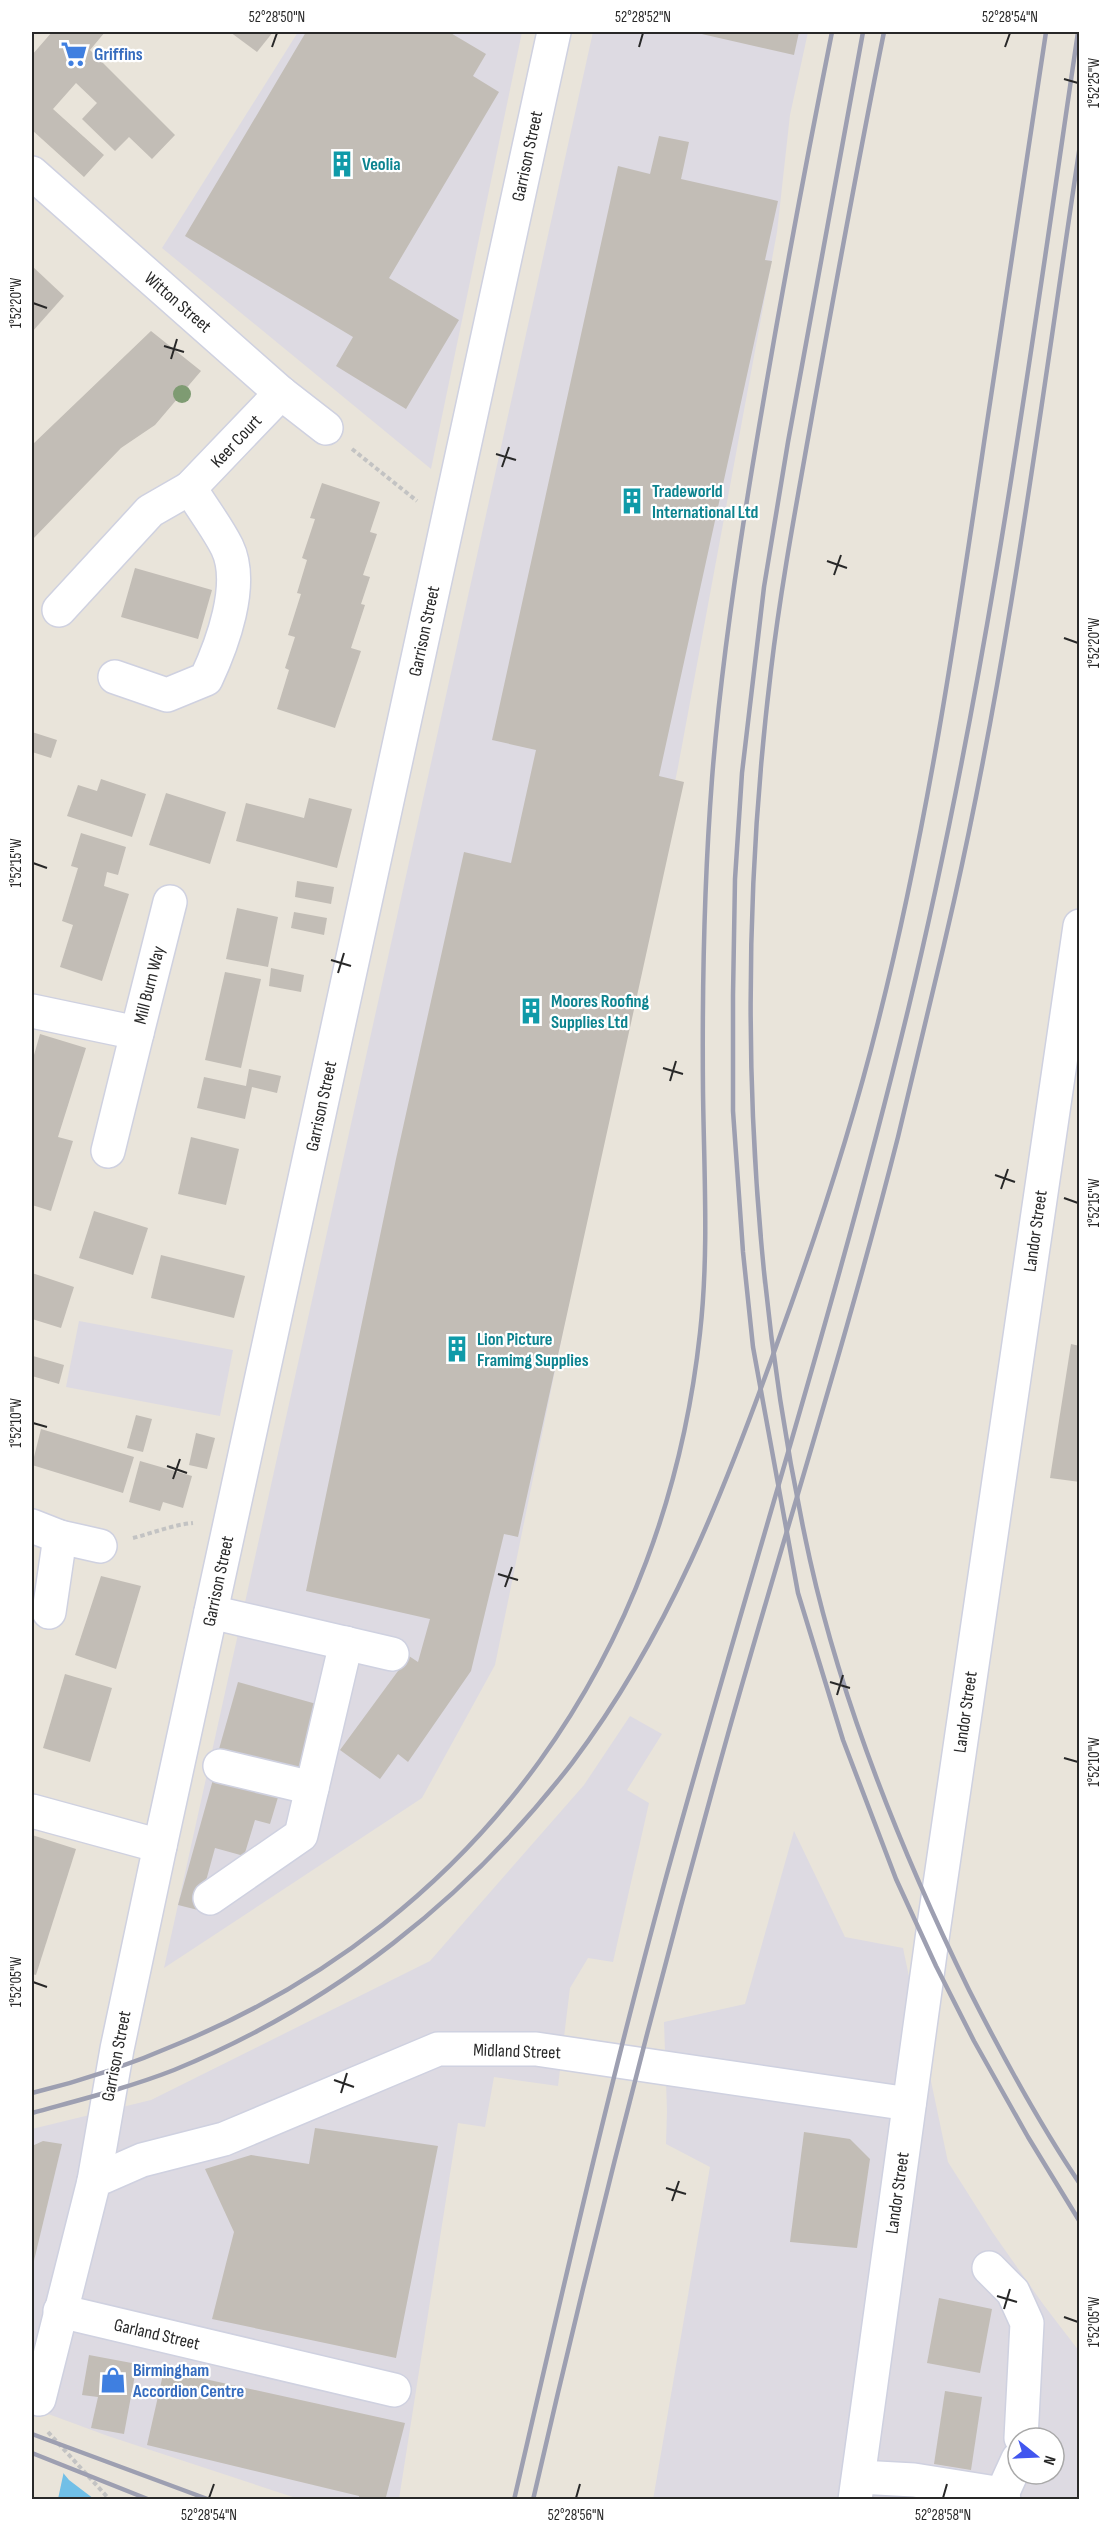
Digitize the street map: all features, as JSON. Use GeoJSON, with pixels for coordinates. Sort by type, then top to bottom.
{"type":"FeatureCollection","features":[{"type":"Feature","properties":{"kind":"street","name":"Garrison Street"},"geometry":{"type":"LineString","coordinates":[[39,2399],[94,2181],[117,2049],[160,1846],[554,32]]}},
{"type":"Feature","properties":{"kind":"street","name":"Witton Street"},"geometry":{"type":"LineString","coordinates":[[32,173],[281,393],[326,428]]}},
{"type":"Feature","properties":{"kind":"street","name":"Keer Court"},"geometry":{"type":"LineString","coordinates":[[59,610],[150,512],[190,488],[281,393]]}},
{"type":"Feature","properties":{"kind":"street"},"geometry":{"type":"LineString","coordinates":[[115,677],[167,695],[206,680],[219,650],[235,590],[228,549],[190,488]]}},
{"type":"Feature","properties":{"kind":"street","name":"Mill Burn Way"},"geometry":{"type":"LineString","coordinates":[[32,1011],[137,1033],[170,902]]}},
{"type":"Feature","properties":{"kind":"street","name":"Landor Street"},"geometry":{"type":"LineString","coordinates":[[857,2488],[909,2104],[1080,926]]}},
{"type":"Feature","properties":{"kind":"street"},"geometry":{"type":"LineString","coordinates":[[108,1151],[137,1033]]}},
{"type":"Feature","properties":{"kind":"street"},"geometry":{"type":"LineString","coordinates":[[49,1612],[46,1532],[100,1546]]}},
{"type":"Feature","properties":{"kind":"street"},"geometry":{"type":"LineString","coordinates":[[211,1612],[392,1654]]}},
{"type":"Feature","properties":{"kind":"street"},"geometry":{"type":"LineString","coordinates":[[210,1898],[302,1835],[346,1643]]}},
{"type":"Feature","properties":{"kind":"street"},"geometry":{"type":"LineString","coordinates":[[220,1766],[312,1788]]}},
{"type":"Feature","properties":{"kind":"street"},"geometry":{"type":"LineString","coordinates":[[32,1811],[160,1846]]}},
{"type":"Feature","properties":{"kind":"street","name":"Midland Street"},"geometry":{"type":"LineString","coordinates":[[94,2181],[142,2160],[224,2139],[438,2049],[536,2049],[909,2104]]}},
{"type":"Feature","properties":{"kind":"street"},"geometry":{"type":"LineString","coordinates":[[989,2268],[1014,2292],[1027,2323],[1022,2426]]}},
{"type":"Feature","properties":{"kind":"street","name":"Garland Street"},"geometry":{"type":"LineString","coordinates":[[60,2311],[394,2391]]}},
{"type":"Feature","properties":{"kind":"street"},"geometry":{"type":"LineString","coordinates":[[857,2488],[914,2480],[1003,2497]]}},
{"type":"Feature","properties":{"kind":"path"},"geometry":{"type":"LineString","coordinates":[[326,428],[447,526]]}},
{"type":"Feature","properties":{"kind":"path"},"geometry":{"type":"LineString","coordinates":[[100,1546],[160,1532],[177,1525],[202,1522],[230,1526]]}},
{"type":"Feature","properties":{"kind":"path"},"geometry":{"type":"LineString","coordinates":[[47,2431],[110,2499]]}},
{"type":"Feature","properties":{"kind":"shaded area","name":"Veolia"},"geometry":{"type":"Polygon","coordinates":[[[298,32],[522,32],[431,469],[162,248],[298,32]]]}},
{"type":"Feature","properties":{"kind":"shaded area"},"geometry":{"type":"Polygon","coordinates":[[[593,32],[808,32],[790,115],[777,232],[678,767],[495,1665],[422,1798],[164,1968],[593,32]]]}},
{"type":"Feature","properties":{"kind":"shaded area"},"geometry":{"type":"Polygon","coordinates":[[[79,1321],[233,1350],[220,1416],[66,1387],[79,1321]]]}},
{"type":"Feature","properties":{"kind":"shaded area"},"geometry":{"type":"Polygon","coordinates":[[[630,1716],[662,1734],[627,1790],[649,1803],[613,1962],[588,1958],[570,1988],[558,2086],[494,2077],[485,2127],[458,2123],[399,2499],[299,2499],[108,2436],[32,2408],[32,2129],[151,2100],[430,1961],[584,1785],[630,1716]]]}},
{"type":"Feature","properties":{"kind":"shaded area"},"geometry":{"type":"Polygon","coordinates":[[[794,1831],[845,1937],[903,1948],[948,2162],[993,2233],[1079,2351],[1079,2499],[653,2500],[710,2167],[666,2144],[664,2022],[745,2004],[794,1831]]]}},
{"type":"Feature","properties":{"kind":"water"},"geometry":{"type":"Polygon","coordinates":[[[32,2435],[69,2480],[94,2499],[46,2499],[32,2435]]]}},
{"type":"Feature","properties":{"kind":"pier"},"geometry":{"type":"Polygon","coordinates":[[[32,2432],[66,2472],[64,2471],[58,2499],[42,2500],[32,2485],[32,2432]]]}},
{"type":"Feature","properties":{"kind":"building"},"geometry":{"type":"Polygon","coordinates":[[[52,32],[105,32],[90,50],[175,135],[152,159],[129,137],[115,151],[82,119],[97,103],[76,83],[53,109],[104,155],[84,177],[32,130],[32,55],[52,32]]]}},
{"type":"Feature","properties":{"kind":"building"},"geometry":{"type":"Polygon","coordinates":[[[230,32],[273,32],[257,52],[230,32]]]}},
{"type":"Feature","properties":{"kind":"building","name":"Veolia"},"geometry":{"type":"Polygon","coordinates":[[[306,32],[449,32],[486,54],[473,76],[499,92],[389,278],[459,320],[406,409],[336,366],[353,337],[185,236],[306,32]]]}},
{"type":"Feature","properties":{"kind":"building"},"geometry":{"type":"Polygon","coordinates":[[[693,32],[799,32],[794,55],[693,32]]]}},
{"type":"Feature","properties":{"kind":"building"},"geometry":{"type":"Polygon","coordinates":[[[659,136],[689,142],[681,179],[778,201],[765,260],[772,261],[659,776],[684,782],[518,1537],[504,1534],[471,1671],[408,1762],[398,1754],[380,1779],[340,1750],[409,1656],[418,1662],[430,1619],[306,1591],[396,1159],[464,852],[511,863],[536,750],[492,740],[618,166],[650,174],[659,136]]]}},
{"type":"Feature","properties":{"kind":"building"},"geometry":{"type":"Polygon","coordinates":[[[32,266],[64,296],[32,332],[32,266]]]}},
{"type":"Feature","properties":{"kind":"building"},"geometry":{"type":"Polygon","coordinates":[[[151,331],[201,371],[155,425],[121,448],[32,540],[32,445],[151,331]]]}},
{"type":"Feature","properties":{"kind":"building"},"geometry":{"type":"Polygon","coordinates":[[[322,483],[380,502],[370,532],[377,534],[363,575],[370,577],[361,604],[365,605],[351,648],[361,651],[335,728],[277,709],[289,670],[285,668],[295,637],[288,635],[301,594],[297,593],[307,560],[302,558],[315,519],[310,518],[322,483]]]}},
{"type":"Feature","properties":{"kind":"building"},"geometry":{"type":"Polygon","coordinates":[[[135,568],[212,590],[198,639],[121,617],[135,568]]]}},
{"type":"Feature","properties":{"kind":"building"},"geometry":{"type":"Polygon","coordinates":[[[32,732],[57,740],[51,758],[32,752],[32,732]]]}},
{"type":"Feature","properties":{"kind":"building"},"geometry":{"type":"Polygon","coordinates":[[[101,779],[146,794],[132,837],[67,816],[78,785],[97,791],[101,779]]]}},
{"type":"Feature","properties":{"kind":"building"},"geometry":{"type":"Polygon","coordinates":[[[166,793],[226,812],[210,864],[149,845],[166,793]]]}},
{"type":"Feature","properties":{"kind":"building"},"geometry":{"type":"Polygon","coordinates":[[[309,798],[352,809],[337,868],[236,841],[246,803],[304,818],[309,798]]]}},
{"type":"Feature","properties":{"kind":"building"},"geometry":{"type":"Polygon","coordinates":[[[81,833],[126,847],[118,875],[107,872],[104,886],[129,894],[102,981],[60,967],[73,925],[62,921],[78,868],[71,866],[81,833]]]}},
{"type":"Feature","properties":{"kind":"building"},"geometry":{"type":"Polygon","coordinates":[[[297,881],[334,887],[331,904],[295,897],[297,881]]]}},
{"type":"Feature","properties":{"kind":"building"},"geometry":{"type":"Polygon","coordinates":[[[237,908],[278,917],[268,967],[226,959],[237,908]]]}},
{"type":"Feature","properties":{"kind":"building"},"geometry":{"type":"Polygon","coordinates":[[[294,912],[327,918],[324,935],[291,928],[294,912]]]}},
{"type":"Feature","properties":{"kind":"building"},"geometry":{"type":"Polygon","coordinates":[[[271,968],[304,975],[301,992],[269,986],[271,968]]]}},
{"type":"Feature","properties":{"kind":"building"},"geometry":{"type":"Polygon","coordinates":[[[225,972],[261,979],[241,1068],[205,1060],[225,972]]]}},
{"type":"Feature","properties":{"kind":"building"},"geometry":{"type":"Polygon","coordinates":[[[40,1034],[86,1048],[58,1137],[73,1141],[51,1211],[32,1205],[32,1054],[34,1055],[40,1034]]]}},
{"type":"Feature","properties":{"kind":"building"},"geometry":{"type":"Polygon","coordinates":[[[249,1069],[281,1076],[277,1093],[252,1087],[245,1119],[197,1108],[204,1077],[246,1086],[249,1069]]]}},
{"type":"Feature","properties":{"kind":"building"},"geometry":{"type":"Polygon","coordinates":[[[191,1137],[239,1149],[226,1205],[178,1194],[191,1137]]]}},
{"type":"Feature","properties":{"kind":"building"},"geometry":{"type":"Polygon","coordinates":[[[94,1211],[148,1228],[133,1275],[79,1258],[94,1211]]]}},
{"type":"Feature","properties":{"kind":"building"},"geometry":{"type":"Polygon","coordinates":[[[161,1255],[245,1276],[234,1318],[151,1298],[161,1255]]]}},
{"type":"Feature","properties":{"kind":"building"},"geometry":{"type":"Polygon","coordinates":[[[32,1273],[74,1287],[61,1328],[32,1319],[32,1273]]]}},
{"type":"Feature","properties":{"kind":"building"},"geometry":{"type":"Polygon","coordinates":[[[1071,1344],[1080,1346],[1080,1482],[1050,1478],[1071,1344]]]}},
{"type":"Feature","properties":{"kind":"building"},"geometry":{"type":"Polygon","coordinates":[[[33,1356],[64,1365],[59,1384],[32,1376],[33,1356]]]}},
{"type":"Feature","properties":{"kind":"building"},"geometry":{"type":"Polygon","coordinates":[[[136,1415],[152,1419],[143,1452],[127,1448],[136,1415]]]}},
{"type":"Feature","properties":{"kind":"building"},"geometry":{"type":"Polygon","coordinates":[[[41,1429],[134,1457],[123,1493],[32,1465],[41,1429]]]}},
{"type":"Feature","properties":{"kind":"building"},"geometry":{"type":"Polygon","coordinates":[[[196,1433],[215,1438],[207,1469],[189,1465],[196,1433]]]}},
{"type":"Feature","properties":{"kind":"building"},"geometry":{"type":"Polygon","coordinates":[[[140,1461],[192,1476],[183,1508],[163,1502],[160,1511],[129,1502],[140,1461]]]}},
{"type":"Feature","properties":{"kind":"building"},"geometry":{"type":"Polygon","coordinates":[[[101,1576],[141,1586],[116,1669],[75,1655],[101,1576]]]}},
{"type":"Feature","properties":{"kind":"building"},"geometry":{"type":"Polygon","coordinates":[[[65,1674],[112,1688],[90,1762],[43,1748],[65,1674]]]}},
{"type":"Feature","properties":{"kind":"building"},"geometry":{"type":"Polygon","coordinates":[[[238,1682],[320,1705],[301,1772],[219,1749],[238,1682]]]}},
{"type":"Feature","properties":{"kind":"building"},"geometry":{"type":"Polygon","coordinates":[[[214,1776],[279,1794],[270,1824],[255,1820],[244,1856],[215,1848],[198,1910],[178,1905],[214,1776]]]}},
{"type":"Feature","properties":{"kind":"building"},"geometry":{"type":"Polygon","coordinates":[[[32,1835],[76,1849],[36,1975],[32,1974],[32,1835]]]}},
{"type":"Feature","properties":{"kind":"building"},"geometry":{"type":"Polygon","coordinates":[[[315,2128],[438,2146],[396,2358],[212,2319],[234,2232],[205,2169],[251,2155],[309,2164],[315,2128]]]}},
{"type":"Feature","properties":{"kind":"building"},"geometry":{"type":"Polygon","coordinates":[[[804,2132],[850,2139],[870,2159],[857,2248],[790,2242],[804,2132]]]}},
{"type":"Feature","properties":{"kind":"building"},"geometry":{"type":"Polygon","coordinates":[[[43,2141],[62,2144],[32,2269],[32,2146],[43,2141]]]}},
{"type":"Feature","properties":{"kind":"building"},"geometry":{"type":"Polygon","coordinates":[[[939,2298],[992,2309],[980,2373],[927,2363],[939,2298]]]}},
{"type":"Feature","properties":{"kind":"building"},"geometry":{"type":"Polygon","coordinates":[[[89,2355],[137,2364],[124,2434],[91,2428],[98,2397],[82,2395],[89,2355]]]}},
{"type":"Feature","properties":{"kind":"building"},"geometry":{"type":"Polygon","coordinates":[[[164,2370],[405,2423],[386,2497],[394,2499],[359,2499],[359,2496],[147,2445],[164,2370]]]}},
{"type":"Feature","properties":{"kind":"building"},"geometry":{"type":"Polygon","coordinates":[[[945,2391],[982,2397],[971,2470],[934,2464],[945,2391]]]}},
{"type":"Feature","properties":{"kind":"railway"},"geometry":{"type":"LineString","coordinates":[[32,2093],[107,2071],[180,2043],[287,1990],[383,1924],[467,1848],[539,1762],[599,1666],[646,1562],[680,1451],[703,1303],[705,897],[715,740],[724,663],[761,414],[832,32]]}},
{"type":"Feature","properties":{"kind":"railway"},"geometry":{"type":"LineString","coordinates":[[863,32],[788,442],[764,587],[742,773],[735,879],[733,1111],[743,1252],[753,1347],[798,1593],[843,1740],[896,1879],[936,1966],[974,2041],[1028,2137],[1080,2222]]}},
{"type":"Feature","properties":{"kind":"railway"},"geometry":{"type":"LineString","coordinates":[[884,32],[784,575],[771,670],[760,782],[753,893],[751,1005],[753,1117],[760,1229],[772,1340],[788,1450],[810,1560],[839,1671],[857,1725],[898,1834],[969,1990],[1022,2089],[1080,2184]]}},
{"type":"Feature","properties":{"kind":"railway"},"geometry":{"type":"LineString","coordinates":[[32,2113],[157,2076],[232,2044],[288,2014],[342,1980],[442,1903],[531,1813],[572,1763],[606,1715],[637,1664],[691,1560],[715,1507],[758,1397],[819,1223],[845,1143],[895,949],[926,804],[939,730],[1046,32]]}},
{"type":"Feature","properties":{"kind":"railway"},"geometry":{"type":"LineString","coordinates":[[514,2500],[644,1958],[851,1229],[908,1010],[936,889],[961,767],[1004,523],[1078,32]]}},
{"type":"Feature","properties":{"kind":"railway"},"geometry":{"type":"LineString","coordinates":[[533,2500],[602,2212],[676,1925],[728,1734],[837,1362],[878,1212],[954,901],[974,807],[1008,619],[1080,145]]}},
{"type":"Feature","properties":{"kind":"railway"},"geometry":{"type":"LineString","coordinates":[[32,2434],[210,2500]]}},
{"type":"Feature","properties":{"kind":"railway"},"geometry":{"type":"LineString","coordinates":[[32,2453],[150,2500]]}},
{"type":"Feature","properties":{"kind":"place","name":"Griffins"},"geometry":{"type":"Point","coordinates":[74,54]}},
{"type":"Feature","properties":{"kind":"place","name":"Veolia"},"geometry":{"type":"Point","coordinates":[342,164]}},
{"type":"Feature","properties":{"kind":"place","name":"Tradeworld International Ltd"},"geometry":{"type":"Point","coordinates":[632,501]}},
{"type":"Feature","properties":{"kind":"place","name":"Moores Roofing Supplies Ltd"},"geometry":{"type":"Point","coordinates":[531,1011]}},
{"type":"Feature","properties":{"kind":"place","name":"Lion Picture Framimg Supplies"},"geometry":{"type":"Point","coordinates":[457,1349]}},
{"type":"Feature","properties":{"kind":"place","name":"Birmingham Accordion Centre"},"geometry":{"type":"Point","coordinates":[113,2380]}}]}
